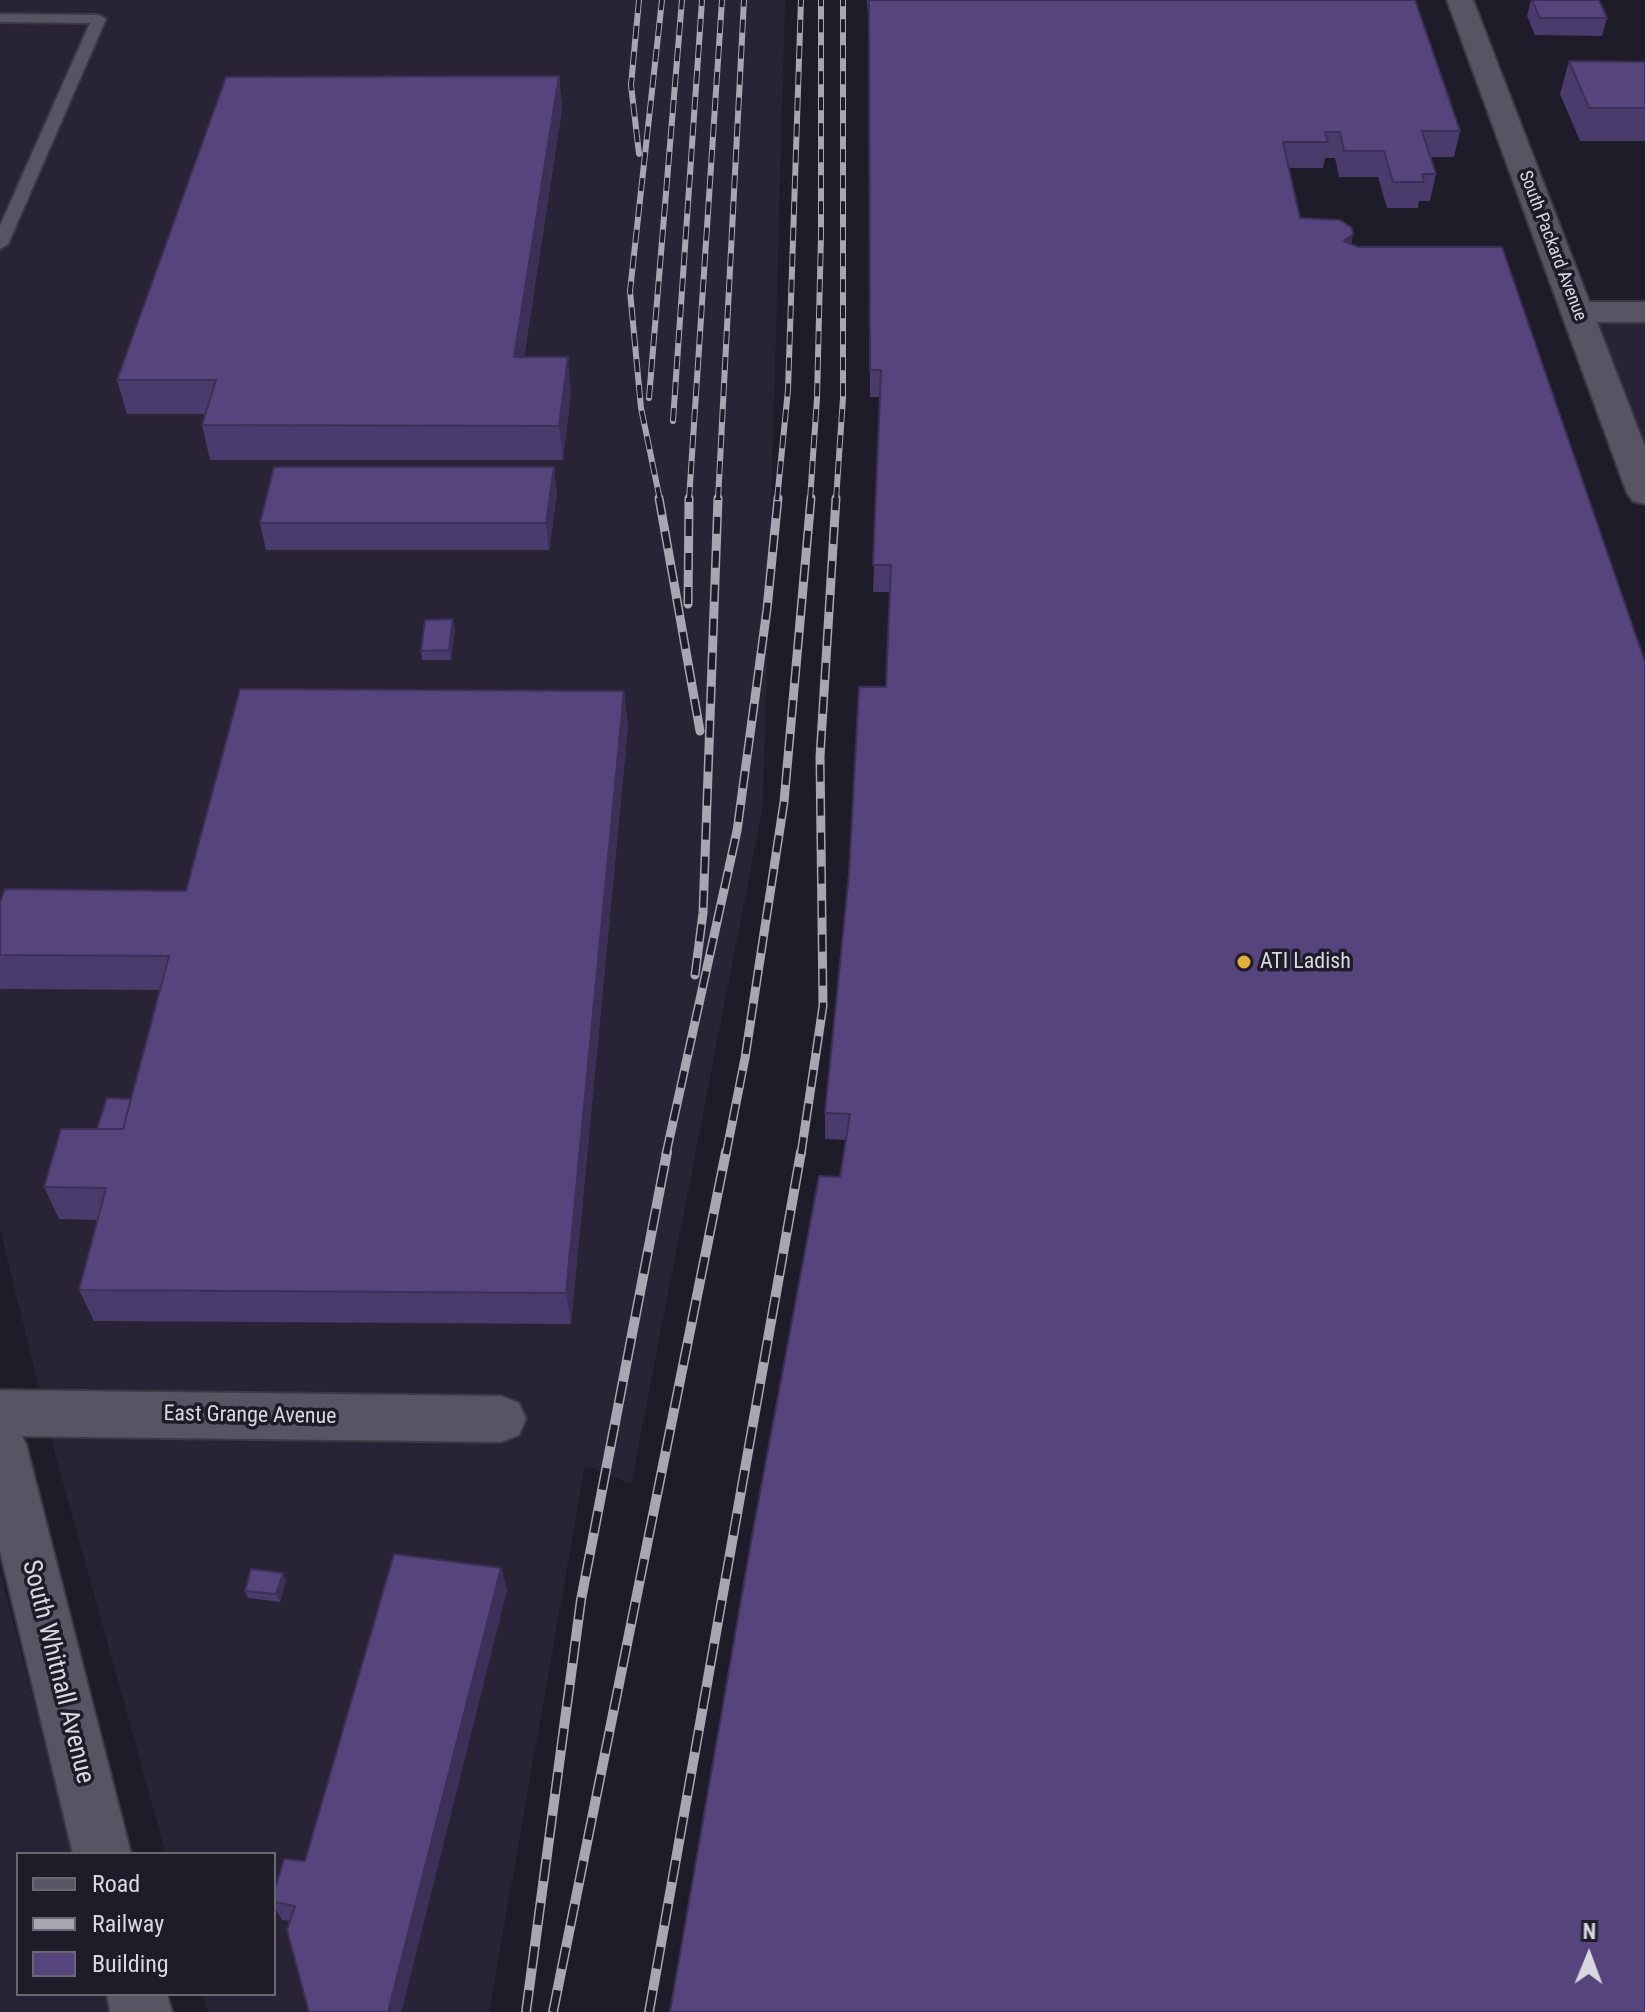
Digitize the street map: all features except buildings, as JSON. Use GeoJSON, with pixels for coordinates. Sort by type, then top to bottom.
{"type":"FeatureCollection","features":[{"type":"Feature","properties":{"kind":"street","name":"South Packard Avenue"},"geometry":{"type":"LineString","coordinates":[[1460,0],[1645,493]]}},
{"type":"Feature","properties":{"kind":"street"},"geometry":{"type":"LineString","coordinates":[[1577,312],[1645,312]]}},
{"type":"Feature","properties":{"kind":"street","name":"East Grange Avenue"},"geometry":{"type":"LineString","coordinates":[[0,1413],[501,1419]]}},
{"type":"Feature","properties":{"kind":"street","name":"South Whitnall Avenue"},"geometry":{"type":"LineString","coordinates":[[0,1444],[102,1852]]}},
{"type":"Feature","properties":{"kind":"lane"},"geometry":{"type":"LineString","coordinates":[[0,18],[99,19],[0,244]]}},
{"type":"Feature","properties":{"kind":"shaded area"},"geometry":{"type":"Polygon","coordinates":[[[0,0],[785,0],[763,805],[631,1484],[585,1465],[489,2012],[208,2012],[204,1996],[276,1996],[276,1852],[165,1852],[57,1461],[0,1229],[0,0]]]}},
{"type":"Feature","properties":{"kind":"shaded area"},"geometry":{"type":"Polygon","coordinates":[[[1577,312],[1645,312],[1645,493],[1577,312]]]}},
{"type":"Feature","properties":{"kind":"shaded area"},"geometry":{"type":"Polygon","coordinates":[[[0,1571],[72,1852],[16,1852],[16,1996],[109,1996],[113,2012],[0,2012],[0,1571]]]}},
{"type":"Feature","properties":{"kind":"railway"},"geometry":{"type":"LineString","coordinates":[[639,0],[631,85],[639,154]]}},
{"type":"Feature","properties":{"kind":"railway"},"geometry":{"type":"LineString","coordinates":[[660,500],[641,408],[630,291],[662,0]]}},
{"type":"Feature","properties":{"kind":"railway"},"geometry":{"type":"LineString","coordinates":[[649,398],[682,0]]}},
{"type":"Feature","properties":{"kind":"railway"},"geometry":{"type":"LineString","coordinates":[[673,421],[702,0]]}},
{"type":"Feature","properties":{"kind":"railway"},"geometry":{"type":"LineString","coordinates":[[689,500],[722,0]]}},
{"type":"Feature","properties":{"kind":"railway"},"geometry":{"type":"LineString","coordinates":[[718,500],[744,0]]}},
{"type":"Feature","properties":{"kind":"railway"},"geometry":{"type":"LineString","coordinates":[[777,500],[788,390],[801,0]]}},
{"type":"Feature","properties":{"kind":"railway"},"geometry":{"type":"LineString","coordinates":[[810,500],[817,398],[821,235],[821,0]]}},
{"type":"Feature","properties":{"kind":"railway"},"geometry":{"type":"LineString","coordinates":[[836,500],[843,398],[843,0]]}},
{"type":"Feature","properties":{"kind":"railway"},"geometry":{"type":"LineString","coordinates":[[659,498],[700,731]]}},
{"type":"Feature","properties":{"kind":"railway"},"geometry":{"type":"LineString","coordinates":[[688,604],[689,498]]}},
{"type":"Feature","properties":{"kind":"railway"},"geometry":{"type":"LineString","coordinates":[[695,975],[703,913],[718,498]]}},
{"type":"Feature","properties":{"kind":"railway"},"geometry":{"type":"LineString","coordinates":[[666,1154],[737,831],[767,609],[778,498]]}},
{"type":"Feature","properties":{"kind":"railway"},"geometry":{"type":"LineString","coordinates":[[726,1154],[745,1058],[784,802],[811,498]]}},
{"type":"Feature","properties":{"kind":"railway"},"geometry":{"type":"LineString","coordinates":[[801,1154],[823,1006],[820,757],[836,498]]}},
{"type":"Feature","properties":{"kind":"railway"},"geometry":{"type":"LineString","coordinates":[[526,2012],[581,1600],[667,1152]]}},
{"type":"Feature","properties":{"kind":"railway"},"geometry":{"type":"LineString","coordinates":[[553,2012],[726,1152]]}},
{"type":"Feature","properties":{"kind":"railway"},"geometry":{"type":"LineString","coordinates":[[649,2012],[801,1152]]}},
{"type":"Feature","properties":{"kind":"place","name":"ATI Ladish"},"geometry":{"type":"Point","coordinates":[1244,962]}}]}
